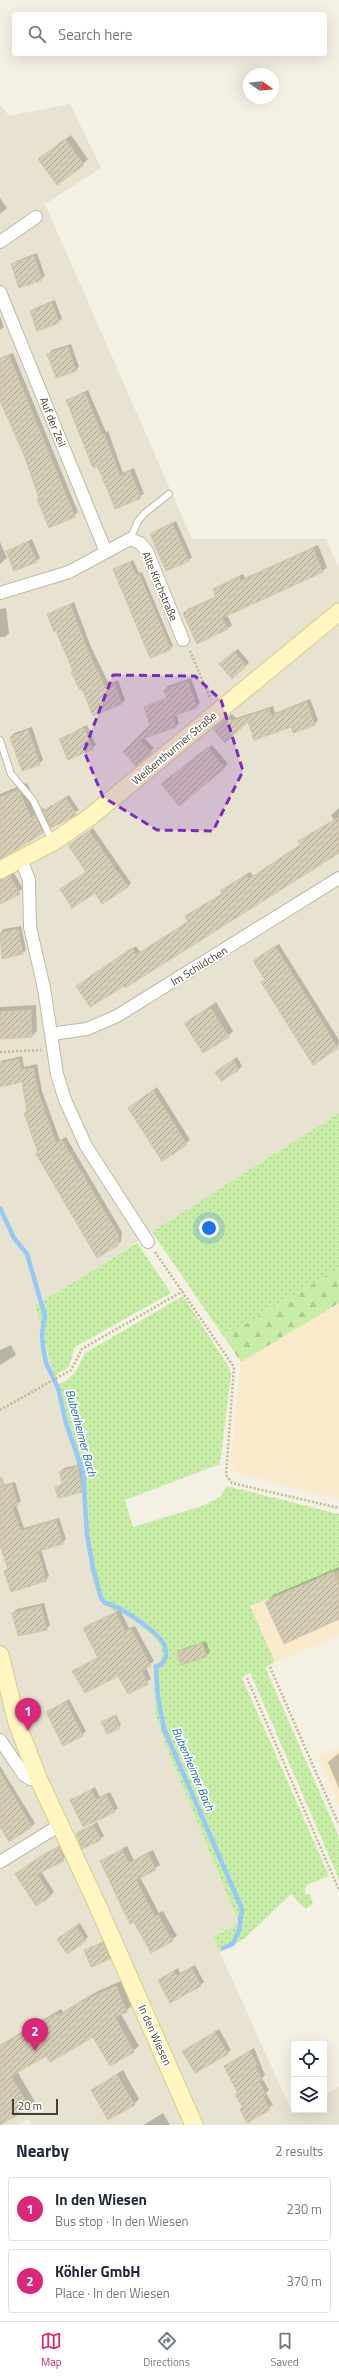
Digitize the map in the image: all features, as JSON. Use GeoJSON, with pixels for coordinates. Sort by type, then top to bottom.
{"type":"FeatureCollection","features":[{"type":"Feature","properties":{"kind":"street"},"geometry":{"type":"LineString","coordinates":[[0,242],[36,216]]}},
{"type":"Feature","properties":{"kind":"street","name":"Auf der Zeil"},"geometry":{"type":"LineString","coordinates":[[0,292],[106,552]]}},
{"type":"Feature","properties":{"kind":"street"},"geometry":{"type":"LineString","coordinates":[[0,594],[69,572],[130,539]]}},
{"type":"Feature","properties":{"kind":"street","name":"Alte Kirchstraße"},"geometry":{"type":"LineString","coordinates":[[130,539],[140,543],[147,551],[183,640]]}},
{"type":"Feature","properties":{"kind":"street","name":"Weißenthurmer Straße"},"geometry":{"type":"LineString","coordinates":[[0,870],[53,842],[107,804],[339,612]]}},
{"type":"Feature","properties":{"kind":"street"},"geometry":{"type":"LineString","coordinates":[[21,859],[29,880],[30,927],[44,988],[53,1049],[61,1089],[78,1132],[148,1242]]}},
{"type":"Feature","properties":{"kind":"street","name":"Im Schildchen"},"geometry":{"type":"LineString","coordinates":[[51,1034],[87,1029],[117,1016],[339,878]]}},
{"type":"Feature","properties":{"kind":"street","name":"In den Wiesen"},"geometry":{"type":"LineString","coordinates":[[0,1655],[12,1709],[38,1778],[194,2125]]}},
{"type":"Feature","properties":{"kind":"street"},"geometry":{"type":"LineString","coordinates":[[0,1740],[24,1775],[30,1778],[38,1778]]}},
{"type":"Feature","properties":{"kind":"street"},"geometry":{"type":"LineString","coordinates":[[0,1862],[60,1825]]}},
{"type":"Feature","properties":{"kind":"lane"},"geometry":{"type":"LineString","coordinates":[[130,539],[138,521],[169,494]]}},
{"type":"Feature","properties":{"kind":"lane"},"geometry":{"type":"LineString","coordinates":[[0,740],[10,774],[33,800],[53,842]]}},
{"type":"Feature","properties":{"kind":"path"},"geometry":{"type":"LineString","coordinates":[[183,640],[186,641],[216,713]]}},
{"type":"Feature","properties":{"kind":"path"},"geometry":{"type":"LineString","coordinates":[[0,1052],[53,1049]]}},
{"type":"Feature","properties":{"kind":"path"},"geometry":{"type":"LineString","coordinates":[[148,1242],[234,1367],[226,1475],[232,1483],[339,1508]]}},
{"type":"Feature","properties":{"kind":"path"},"geometry":{"type":"LineString","coordinates":[[0,1410],[62,1377],[71,1370],[82,1349],[183,1291]]}},
{"type":"Feature","properties":{"kind":"path"},"geometry":{"type":"LineString","coordinates":[[270,1667],[339,1825]]}},
{"type":"Feature","properties":{"kind":"path"},"geometry":{"type":"LineString","coordinates":[[247,1678],[339,1890]]}},
{"type":"Feature","properties":{"kind":"highlighted area"},"geometry":{"type":"Polygon","coordinates":[[[113,675],[195,676],[221,700],[243,771],[213,831],[157,830],[103,797],[84,751],[113,675]]]}},
{"type":"Feature","properties":{"kind":"shaded area"},"geometry":{"type":"Polygon","coordinates":[[[0,104],[9,116],[70,104],[101,168],[45,204],[192,539],[326,539],[339,569],[339,1113],[35,1307],[81,1481],[85,1537],[90,1560],[90,1571],[115,1612],[127,1614],[156,1639],[161,1648],[162,1660],[153,1666],[155,1714],[165,1744],[239,1923],[213,1937],[291,2110],[291,2113],[327,2113],[327,2093],[339,2087],[339,2125],[32,2125],[28,2119],[17,2125],[0,2125],[0,104]]]}},
{"type":"Feature","properties":{"kind":"shaded area"},"geometry":{"type":"Polygon","coordinates":[[[339,1303],[339,1499],[236,1473],[230,1464],[241,1362],[339,1303]]]}},
{"type":"Feature","properties":{"kind":"shaded area"},"geometry":{"type":"Polygon","coordinates":[[[339,1570],[339,1636],[275,1662],[250,1606],[339,1570]]]}},
{"type":"Feature","properties":{"kind":"shaded area"},"geometry":{"type":"Polygon","coordinates":[[[339,1748],[339,1806],[318,1757],[339,1748]]]}},
{"type":"Feature","properties":{"kind":"green space"},"geometry":{"type":"Polygon","coordinates":[[[339,1113],[339,1268],[224,1337],[152,1232],[339,1113]]]}},
{"type":"Feature","properties":{"kind":"green space"},"geometry":{"type":"Polygon","coordinates":[[[137,1243],[171,1293],[75,1347],[69,1367],[54,1377],[35,1306],[137,1243]]]}},
{"type":"Feature","properties":{"kind":"green space"},"geometry":{"type":"Polygon","coordinates":[[[339,1268],[339,1303],[241,1362],[224,1337],[339,1268]]]}},
{"type":"Feature","properties":{"kind":"green space"},"geometry":{"type":"Polygon","coordinates":[[[183,1296],[229,1367],[231,1374],[220,1464],[125,1500],[133,1527],[202,1506],[220,1497],[227,1486],[339,1514],[339,1570],[250,1606],[275,1662],[265,1667],[339,1837],[339,1879],[250,1672],[242,1678],[329,1876],[308,1884],[305,1888],[305,1894],[310,1894],[313,1904],[305,1909],[291,1894],[245,1938],[220,1952],[213,1937],[239,1923],[165,1744],[155,1713],[153,1666],[162,1660],[161,1648],[156,1639],[127,1614],[115,1612],[99,1600],[90,1571],[90,1560],[85,1537],[81,1481],[56,1385],[64,1382],[75,1373],[85,1353],[183,1296]]]}},
{"type":"Feature","properties":{"kind":"building"},"geometry":{"type":"Polygon","coordinates":[[[65,139],[84,165],[57,185],[38,159],[65,139]]]}},
{"type":"Feature","properties":{"kind":"building"},"geometry":{"type":"Polygon","coordinates":[[[34,256],[42,280],[19,288],[11,264],[34,256]]]}},
{"type":"Feature","properties":{"kind":"building"},"geometry":{"type":"Polygon","coordinates":[[[52,303],[59,323],[37,331],[30,311],[52,303]]]}},
{"type":"Feature","properties":{"kind":"building"},"geometry":{"type":"Polygon","coordinates":[[[68,347],[76,371],[56,378],[47,354],[68,347]]]}},
{"type":"Feature","properties":{"kind":"building"},"geometry":{"type":"Polygon","coordinates":[[[9,356],[75,517],[49,528],[37,499],[39,498],[25,457],[0,401],[0,359],[9,356]]]}},
{"type":"Feature","properties":{"kind":"building"},"geometry":{"type":"Polygon","coordinates":[[[85,393],[102,435],[104,434],[120,476],[130,471],[141,498],[115,509],[98,466],[93,468],[66,400],[85,393]]]}},
{"type":"Feature","properties":{"kind":"building"},"geometry":{"type":"Polygon","coordinates":[[[172,523],[189,561],[166,571],[150,534],[172,523]]]}},
{"type":"Feature","properties":{"kind":"building"},"geometry":{"type":"Polygon","coordinates":[[[28,542],[37,562],[14,571],[6,551],[28,542]]]}},
{"type":"Feature","properties":{"kind":"building"},"geometry":{"type":"Polygon","coordinates":[[[313,548],[323,572],[222,618],[228,629],[197,644],[183,613],[216,597],[213,589],[239,577],[241,581],[313,548]]]}},
{"type":"Feature","properties":{"kind":"building"},"geometry":{"type":"Polygon","coordinates":[[[130,562],[136,575],[139,574],[171,650],[150,658],[113,569],[130,562]]]}},
{"type":"Feature","properties":{"kind":"building"},"geometry":{"type":"Polygon","coordinates":[[[70,604],[88,651],[105,687],[114,683],[122,704],[93,716],[82,689],[80,690],[71,672],[73,671],[47,614],[70,604]]]}},
{"type":"Feature","properties":{"kind":"building"},"geometry":{"type":"Polygon","coordinates":[[[234,651],[246,666],[232,679],[219,664],[234,651]]]}},
{"type":"Feature","properties":{"kind":"building"},"geometry":{"type":"Polygon","coordinates":[[[188,681],[197,708],[173,716],[176,727],[139,740],[152,752],[136,766],[123,752],[150,725],[144,707],[167,699],[164,690],[188,681]]]}},
{"type":"Feature","properties":{"kind":"building"},"geometry":{"type":"Polygon","coordinates":[[[307,702],[315,725],[293,733],[291,727],[254,740],[248,722],[225,743],[213,729],[228,717],[232,721],[269,709],[271,716],[307,702]]]}},
{"type":"Feature","properties":{"kind":"building"},"geometry":{"type":"Polygon","coordinates":[[[84,728],[93,749],[68,760],[59,739],[84,728]]]}},
{"type":"Feature","properties":{"kind":"building"},"geometry":{"type":"Polygon","coordinates":[[[28,730],[40,765],[22,771],[10,737],[28,730]]]}},
{"type":"Feature","properties":{"kind":"building"},"geometry":{"type":"Polygon","coordinates":[[[208,747],[225,768],[179,806],[161,784],[208,747]]]}},
{"type":"Feature","properties":{"kind":"building"},"geometry":{"type":"Polygon","coordinates":[[[19,790],[31,818],[35,815],[43,833],[0,859],[0,798],[19,790]]]}},
{"type":"Feature","properties":{"kind":"building"},"geometry":{"type":"Polygon","coordinates":[[[66,797],[76,815],[51,828],[43,811],[66,797]]]}},
{"type":"Feature","properties":{"kind":"building"},"geometry":{"type":"Polygon","coordinates":[[[339,817],[339,853],[125,988],[124,986],[90,1007],[76,986],[132,948],[136,955],[188,922],[185,916],[222,894],[220,891],[246,875],[249,879],[301,845],[298,841],[339,817]]]}},
{"type":"Feature","properties":{"kind":"building"},"geometry":{"type":"Polygon","coordinates":[[[89,831],[128,887],[102,904],[95,893],[72,908],[60,889],[86,872],[68,845],[89,831]]]}},
{"type":"Feature","properties":{"kind":"building"},"geometry":{"type":"Polygon","coordinates":[[[10,876],[20,894],[0,904],[0,880],[10,876]]]}},
{"type":"Feature","properties":{"kind":"building"},"geometry":{"type":"Polygon","coordinates":[[[18,929],[23,954],[2,959],[0,933],[18,929]]]}},
{"type":"Feature","properties":{"kind":"building"},"geometry":{"type":"Polygon","coordinates":[[[275,946],[338,1048],[313,1065],[261,982],[265,980],[253,961],[275,946]]]}},
{"type":"Feature","properties":{"kind":"building"},"geometry":{"type":"Polygon","coordinates":[[[210,1007],[229,1037],[203,1053],[184,1023],[210,1007]]]}},
{"type":"Feature","properties":{"kind":"building"},"geometry":{"type":"Polygon","coordinates":[[[31,1010],[32,1037],[0,1039],[0,1012],[31,1010]]]}},
{"type":"Feature","properties":{"kind":"building"},"geometry":{"type":"Polygon","coordinates":[[[19,1059],[21,1070],[33,1068],[39,1095],[56,1143],[62,1140],[119,1236],[117,1246],[97,1258],[36,1154],[38,1153],[24,1113],[27,1112],[22,1082],[0,1087],[0,1063],[19,1059]]]}},
{"type":"Feature","properties":{"kind":"building"},"geometry":{"type":"Polygon","coordinates":[[[233,1060],[239,1070],[221,1081],[215,1072],[233,1060]]]}},
{"type":"Feature","properties":{"kind":"building"},"geometry":{"type":"Polygon","coordinates":[[[153,1090],[187,1145],[162,1161],[128,1108],[153,1090]]]}},
{"type":"Feature","properties":{"kind":"building"},"geometry":{"type":"Polygon","coordinates":[[[78,1466],[82,1492],[58,1498],[55,1487],[63,1485],[59,1472],[78,1466]]]}},
{"type":"Feature","properties":{"kind":"building"},"geometry":{"type":"Polygon","coordinates":[[[2,1477],[5,1487],[12,1484],[18,1505],[12,1507],[21,1531],[56,1520],[63,1544],[38,1551],[46,1581],[11,1592],[4,1571],[8,1569],[0,1545],[0,1478],[2,1477]]]}},
{"type":"Feature","properties":{"kind":"building"},"geometry":{"type":"Polygon","coordinates":[[[333,1572],[339,1586],[339,1619],[284,1644],[265,1602],[333,1572]]]}},
{"type":"Feature","properties":{"kind":"building"},"geometry":{"type":"Polygon","coordinates":[[[41,1606],[47,1630],[18,1636],[12,1613],[41,1606]]]}},
{"type":"Feature","properties":{"kind":"building"},"geometry":{"type":"Polygon","coordinates":[[[116,1613],[125,1631],[131,1629],[151,1666],[142,1671],[148,1684],[128,1694],[118,1676],[85,1693],[72,1671],[98,1658],[83,1628],[116,1613]]]}},
{"type":"Feature","properties":{"kind":"building"},"geometry":{"type":"Polygon","coordinates":[[[202,1643],[207,1657],[181,1665],[177,1652],[202,1643]]]}},
{"type":"Feature","properties":{"kind":"building"},"geometry":{"type":"Polygon","coordinates":[[[66,1702],[83,1736],[63,1746],[46,1712],[66,1702]]]}},
{"type":"Feature","properties":{"kind":"building"},"geometry":{"type":"Polygon","coordinates":[[[114,1716],[120,1728],[107,1734],[101,1722],[114,1716]]]}},
{"type":"Feature","properties":{"kind":"building"},"geometry":{"type":"Polygon","coordinates":[[[0,1772],[32,1827],[9,1842],[0,1827],[0,1772]]]}},
{"type":"Feature","properties":{"kind":"building"},"geometry":{"type":"Polygon","coordinates":[[[91,1790],[96,1800],[106,1795],[115,1812],[83,1827],[70,1800],[91,1790]]]}},
{"type":"Feature","properties":{"kind":"building"},"geometry":{"type":"Polygon","coordinates":[[[93,1825],[101,1840],[82,1849],[76,1833],[93,1825]]]}},
{"type":"Feature","properties":{"kind":"building"},"geometry":{"type":"Polygon","coordinates":[[[59,1847],[64,1861],[37,1874],[51,1896],[36,1906],[15,1874],[41,1856],[59,1847]]]}},
{"type":"Feature","properties":{"kind":"building"},"geometry":{"type":"Polygon","coordinates":[[[122,1850],[129,1863],[148,1854],[156,1870],[136,1880],[155,1917],[158,1915],[173,1941],[151,1953],[134,1922],[130,1924],[100,1861],[122,1850]]]}},
{"type":"Feature","properties":{"kind":"building"},"geometry":{"type":"Polygon","coordinates":[[[76,1926],[86,1941],[67,1954],[57,1939],[76,1926]]]}},
{"type":"Feature","properties":{"kind":"building"},"geometry":{"type":"Polygon","coordinates":[[[103,1943],[110,1959],[91,1967],[84,1950],[103,1943]]]}},
{"type":"Feature","properties":{"kind":"building"},"geometry":{"type":"Polygon","coordinates":[[[191,1968],[201,1986],[170,2003],[158,1980],[174,1971],[177,1976],[191,1968]]]}},
{"type":"Feature","properties":{"kind":"building"},"geometry":{"type":"Polygon","coordinates":[[[116,1986],[127,2012],[115,2017],[134,2052],[110,2066],[93,2037],[50,2062],[46,2056],[11,2076],[30,2108],[0,2125],[0,2046],[56,2014],[57,2016],[89,1998],[116,1986]]]}},
{"type":"Feature","properties":{"kind":"building"},"geometry":{"type":"Polygon","coordinates":[[[215,2032],[228,2054],[195,2073],[182,2051],[215,2032]]]}},
{"type":"Feature","properties":{"kind":"building"},"geometry":{"type":"Polygon","coordinates":[[[250,2051],[257,2064],[255,2066],[262,2079],[259,2081],[266,2095],[263,2096],[270,2110],[247,2123],[240,2109],[243,2108],[235,2094],[238,2093],[224,2066],[250,2051]]]}},
{"type":"Feature","properties":{"kind":"building"},"geometry":{"type":"Polygon","coordinates":[[[117,2075],[135,2105],[108,2120],[91,2090],[117,2075]]]}},
{"type":"Feature","properties":{"kind":"waterway","name":"Bubenheimer Bach"},"geometry":{"type":"LineString","coordinates":[[0,1208],[14,1238],[27,1254],[45,1316],[42,1333],[46,1363],[58,1388],[66,1423],[83,1472],[87,1535],[93,1568],[101,1598],[105,1603],[128,1614],[146,1626],[160,1639],[165,1647],[166,1657],[161,1665],[156,1666],[158,1697],[164,1729],[242,1909],[239,1930],[233,1944],[223,1948]]}},
{"type":"Feature","properties":{"kind":"place","name":"In den Wiesen"},"geometry":{"type":"Point","coordinates":[28,1731]}},
{"type":"Feature","properties":{"kind":"place","name":"Köhler GmbH"},"geometry":{"type":"Point","coordinates":[35,2051]}}]}
